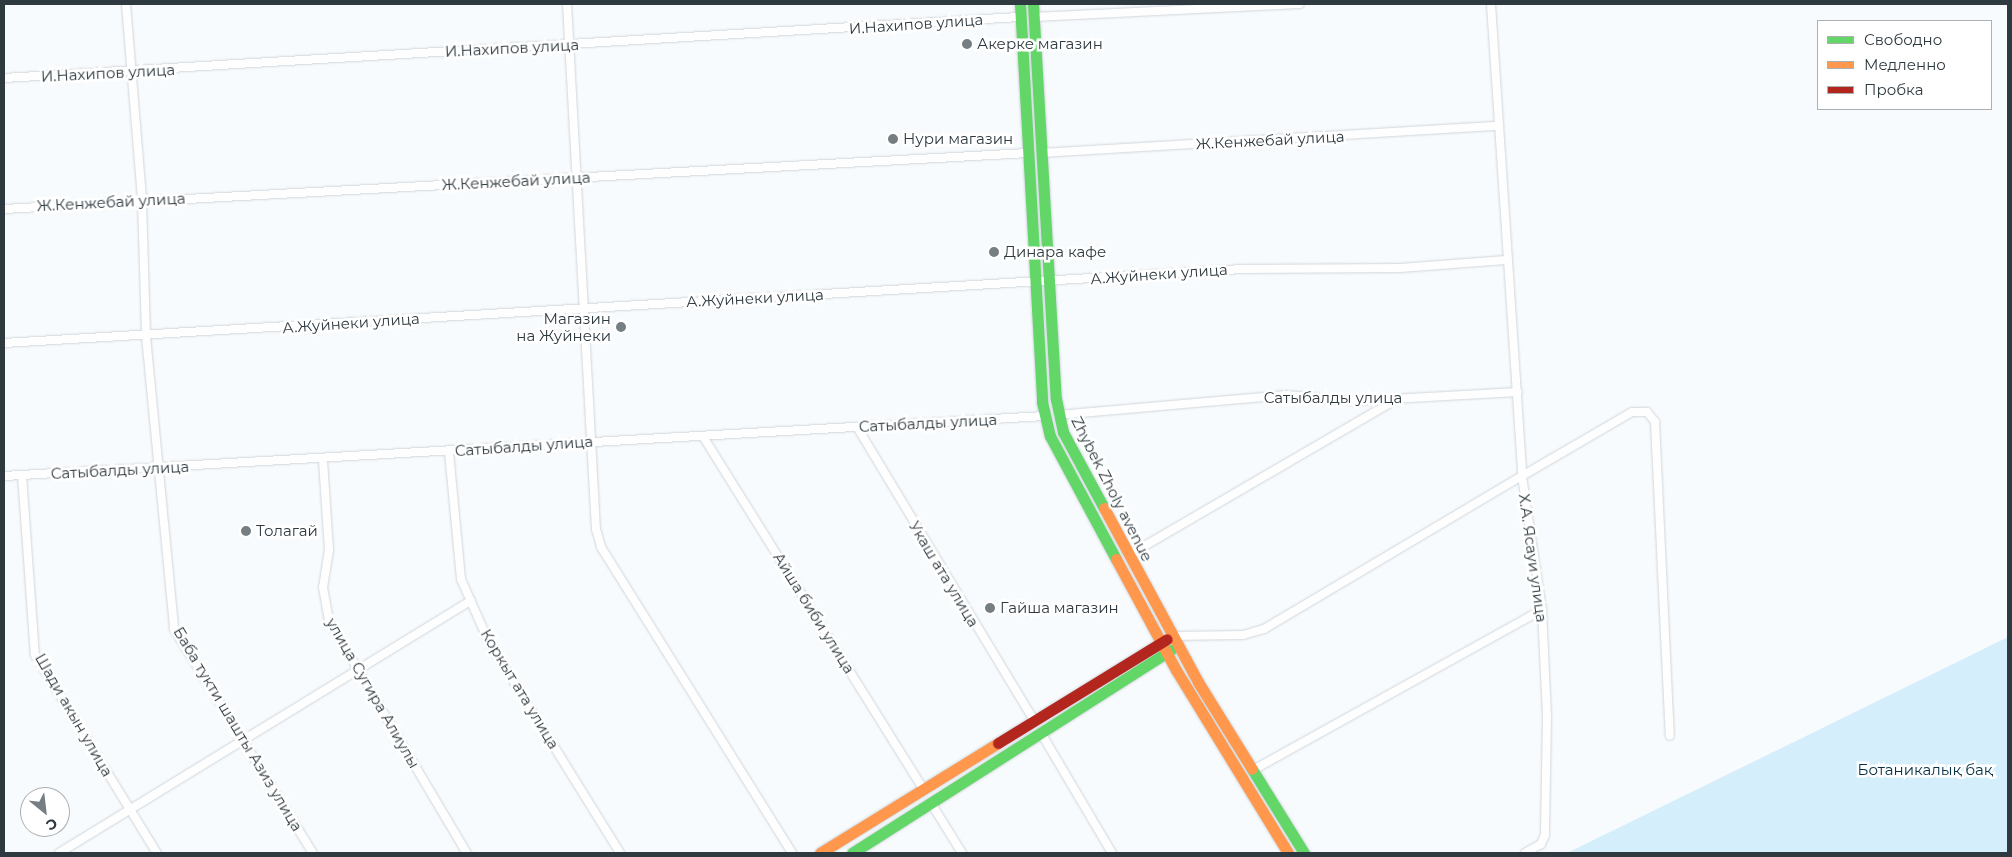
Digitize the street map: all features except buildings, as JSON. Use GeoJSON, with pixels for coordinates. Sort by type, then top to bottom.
{"type":"FeatureCollection","features":[{"type":"Feature","properties":{"kind":"street","name":"Баба тукти шашты Азиз улица"},"geometry":{"type":"LineString","coordinates":[[126,4],[142,200],[146,336],[174,629],[313,853]]}},
{"type":"Feature","properties":{"kind":"street"},"geometry":{"type":"LineString","coordinates":[[567,4],[593,441],[596,529],[601,547],[792,853]]}},
{"type":"Feature","properties":{"kind":"street","name":"Zhybek Zholy avenue"},"geometry":{"type":"LineString","coordinates":[[1020,4],[1034,282],[1044,416],[1060,458],[1167,653],[1288,853]]}},
{"type":"Feature","properties":{"kind":"street","name":"Zhybek Zholy avenue"},"geometry":{"type":"LineString","coordinates":[[1033,4],[1048,281],[1058,415],[1063,432],[1176,641],[1304,853]]}},
{"type":"Feature","properties":{"kind":"street"},"geometry":{"type":"LineString","coordinates":[[1033,17],[1300,4]]}},
{"type":"Feature","properties":{"kind":"street"},"geometry":{"type":"LineString","coordinates":[[1491,4],[1506,260],[1518,392],[1522,476],[1632,412],[1643,410],[1655,422],[1670,736]]}},
{"type":"Feature","properties":{"kind":"street","name":"И.Нахипов улица"},"geometry":{"type":"LineString","coordinates":[[4,78],[1020,17]]}},
{"type":"Feature","properties":{"kind":"street","name":"Ж.Кенжебай улица"},"geometry":{"type":"LineString","coordinates":[[1041,153],[1498,126]]}},
{"type":"Feature","properties":{"kind":"street","name":"Ж.Кенжебай улица"},"geometry":{"type":"LineString","coordinates":[[4,208],[1028,154]]}},
{"type":"Feature","properties":{"kind":"street","name":"А.Жуйнеки улица"},"geometry":{"type":"LineString","coordinates":[[4,343],[1241,269],[1400,268],[1506,260]]}},
{"type":"Feature","properties":{"kind":"street","name":"Сатыбалды улица"},"geometry":{"type":"LineString","coordinates":[[1058,415],[1286,395],[1356,401],[1518,392]]}},
{"type":"Feature","properties":{"kind":"street"},"geometry":{"type":"LineString","coordinates":[[1129,555],[1399,398]]}},
{"type":"Feature","properties":{"kind":"street","name":"Сатыбалды улица"},"geometry":{"type":"LineString","coordinates":[[4,476],[323,460],[593,441],[704,438],[1044,416]]}},
{"type":"Feature","properties":{"kind":"street","name":"Укаш ата улица"},"geometry":{"type":"LineString","coordinates":[[857,427],[1032,719]]}},
{"type":"Feature","properties":{"kind":"street","name":"Айша биби улица"},"geometry":{"type":"LineString","coordinates":[[704,438],[923,789]]}},
{"type":"Feature","properties":{"kind":"street","name":"Коркыт ата улица"},"geometry":{"type":"LineString","coordinates":[[449,452],[461,580],[488,640],[620,853]]}},
{"type":"Feature","properties":{"kind":"street","name":"улица Сугира Алиулы"},"geometry":{"type":"LineString","coordinates":[[323,460],[329,550],[323,587],[329,621],[467,853]]}},
{"type":"Feature","properties":{"kind":"street","name":"Шади акын улица"},"geometry":{"type":"LineString","coordinates":[[22,475],[35,655],[157,853]]}},
{"type":"Feature","properties":{"kind":"street","name":"Х.А. Ясауи улица"},"geometry":{"type":"LineString","coordinates":[[1176,641],[1192,638],[1243,635],[1264,629],[1522,476],[1542,610],[1547,716],[1545,835],[1541,844],[1525,853]]}},
{"type":"Feature","properties":{"kind":"street"},"geometry":{"type":"LineString","coordinates":[[59,853],[471,601]]}},
{"type":"Feature","properties":{"kind":"street"},"geometry":{"type":"LineString","coordinates":[[1253,770],[1542,610]]}},
{"type":"Feature","properties":{"kind":"street","name":"Х.А. Ясауи улица"},"geometry":{"type":"LineString","coordinates":[[1176,641],[1192,638]]}},
{"type":"Feature","properties":{"kind":"street"},"geometry":{"type":"LineString","coordinates":[[820,853],[1032,719],[1161,642],[1176,641]]}},
{"type":"Feature","properties":{"kind":"street"},"geometry":{"type":"LineString","coordinates":[[852,853],[1167,653],[1176,641]]}},
{"type":"Feature","properties":{"kind":"street"},"geometry":{"type":"LineString","coordinates":[[1041,734],[1112,853]]}},
{"type":"Feature","properties":{"kind":"street"},"geometry":{"type":"LineString","coordinates":[[931,803],[962,853]]}},
{"type":"Feature","properties":{"kind":"green space","name":"Ботаникалық бақ"},"geometry":{"type":"Polygon","coordinates":[[[2008,637],[2008,853],[1567,853],[2008,637]]]}},
{"type":"Feature","properties":{"kind":"traffic: fast"},"geometry":{"type":"LineString","coordinates":[[1020,4],[1042,402],[1050,436],[1116,559]]}},
{"type":"Feature","properties":{"kind":"traffic: fast"},"geometry":{"type":"LineString","coordinates":[[1033,4],[1056,399],[1063,432],[1104,508]]}},
{"type":"Feature","properties":{"kind":"traffic: fast"},"geometry":{"type":"LineString","coordinates":[[852,853],[1171,650]]}},
{"type":"Feature","properties":{"kind":"traffic: fast"},"geometry":{"type":"LineString","coordinates":[[1252,769],[1304,853]]}},
{"type":"Feature","properties":{"kind":"traffic: slow"},"geometry":{"type":"LineString","coordinates":[[1104,508],[1198,682],[1252,769]]}},
{"type":"Feature","properties":{"kind":"traffic: slow"},"geometry":{"type":"LineString","coordinates":[[1116,559],[1176,670],[1288,853]]}},
{"type":"Feature","properties":{"kind":"traffic: slow"},"geometry":{"type":"LineString","coordinates":[[820,853],[998,743]]}},
{"type":"Feature","properties":{"kind":"traffic: jam"},"geometry":{"type":"LineString","coordinates":[[998,743],[1167,639]]}},
{"type":"Feature","properties":{"kind":"place","name":"Акерке магазин"},"geometry":{"type":"Point","coordinates":[967,44]}},
{"type":"Feature","properties":{"kind":"place","name":"Нури магазин"},"geometry":{"type":"Point","coordinates":[893,139]}},
{"type":"Feature","properties":{"kind":"place","name":"Динара кафе"},"geometry":{"type":"Point","coordinates":[994,252]}},
{"type":"Feature","properties":{"kind":"place","name":"Магазин на Жуйнеки"},"geometry":{"type":"Point","coordinates":[621,327]}},
{"type":"Feature","properties":{"kind":"place","name":"Толагай"},"geometry":{"type":"Point","coordinates":[246,531]}},
{"type":"Feature","properties":{"kind":"place","name":"Гайша магазин"},"geometry":{"type":"Point","coordinates":[990,608]}}]}
